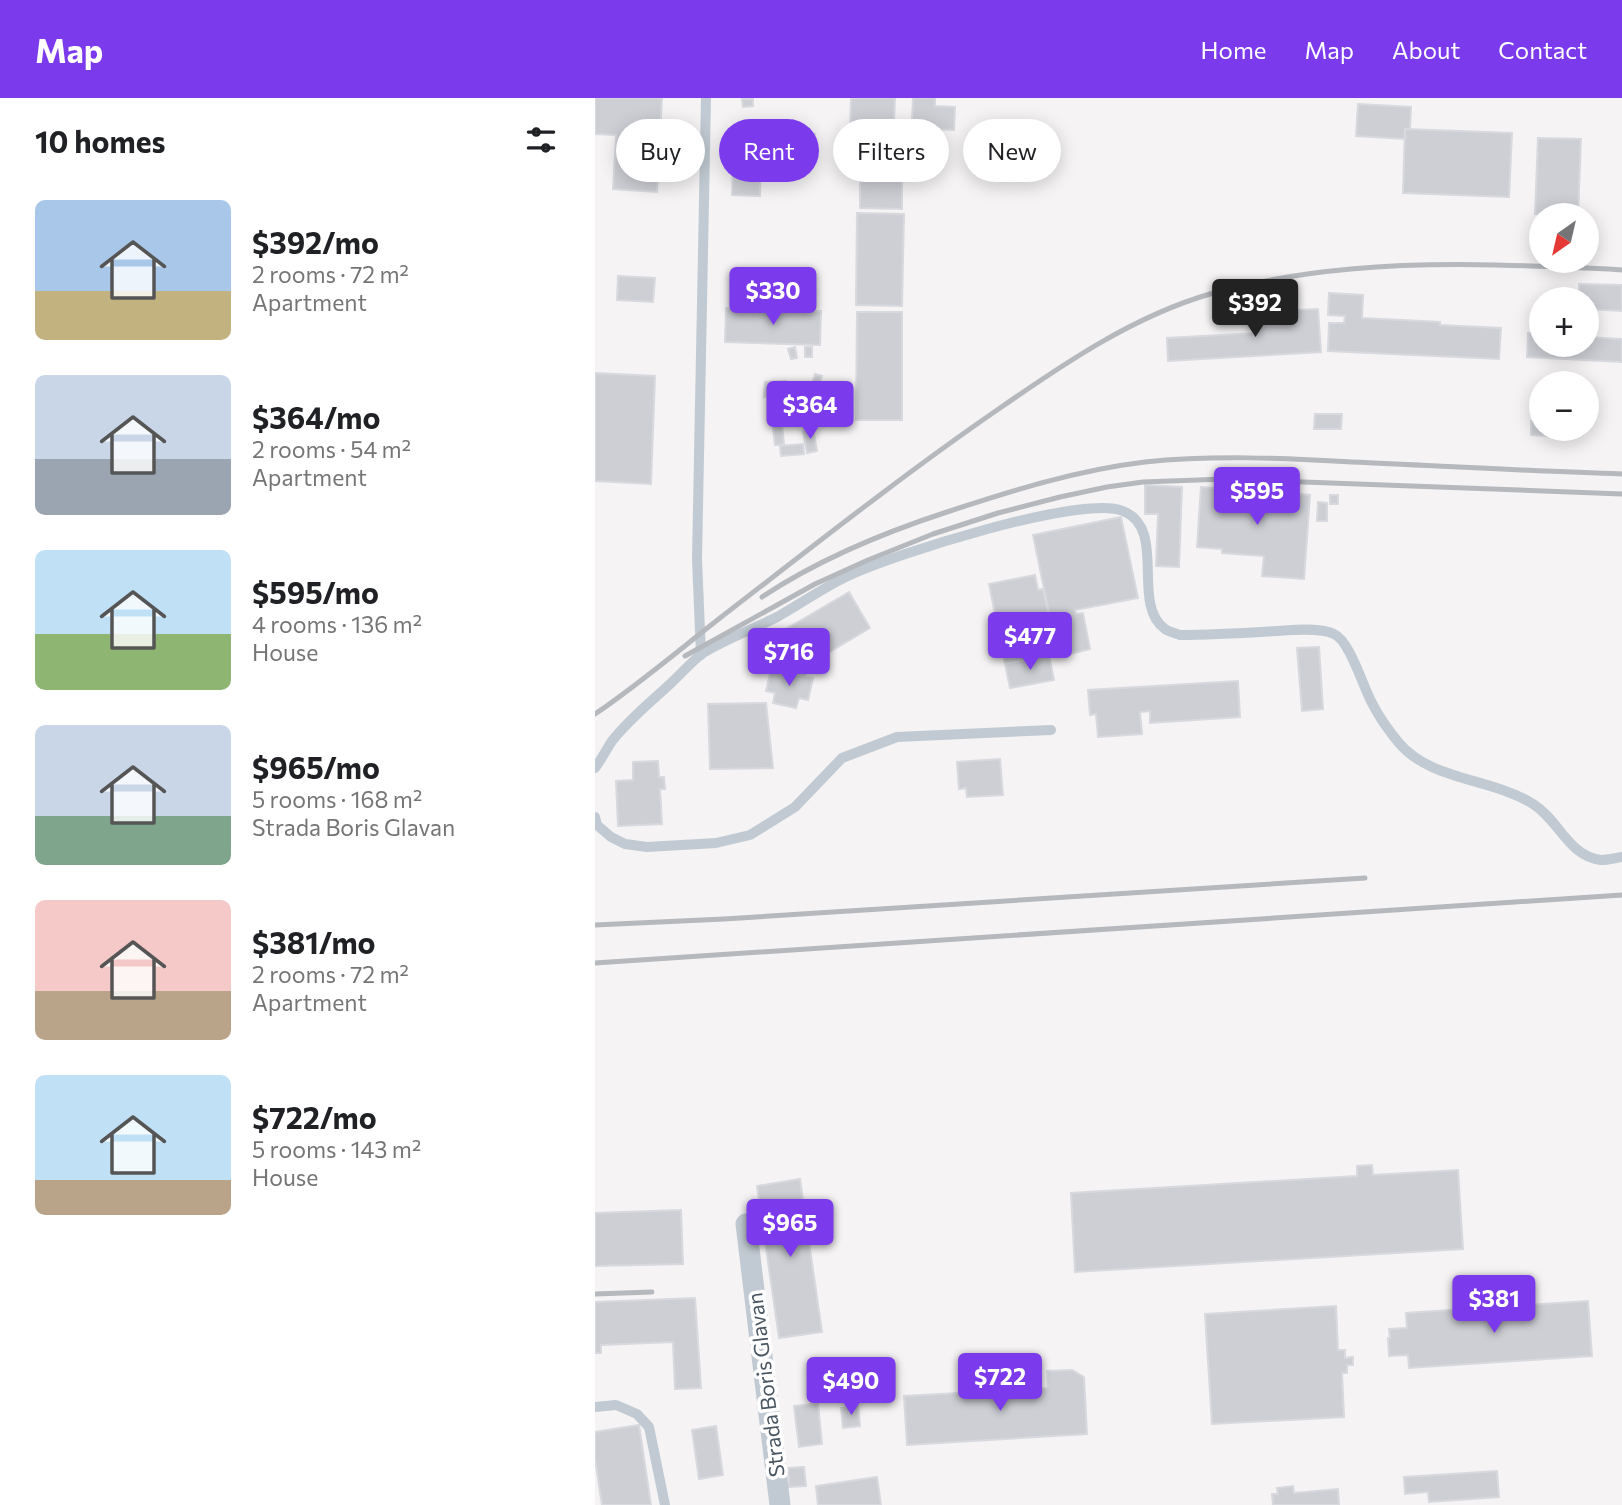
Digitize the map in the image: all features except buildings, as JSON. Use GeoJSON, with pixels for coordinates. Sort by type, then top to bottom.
{"type":"FeatureCollection","features":[{"type":"Feature","properties":{"kind":"street","name":"Strada Boris Glavan"},"geometry":{"type":"LineString","coordinates":[[746,1224],[780,1505]]}},
{"type":"Feature","properties":{"kind":"lane"},"geometry":{"type":"LineString","coordinates":[[701,654],[697,559],[706,98]]}},
{"type":"Feature","properties":{"kind":"lane"},"geometry":{"type":"LineString","coordinates":[[595,768],[612,741],[701,654],[777,617],[847,576],[922,548],[1027,520],[1086,508],[1111,507],[1126,512],[1138,522],[1145,538],[1151,603],[1155,618],[1166,630],[1180,635],[1307,630],[1334,634],[1344,642],[1372,704],[1400,744],[1415,758],[1438,770],[1508,791],[1534,804],[1549,816],[1573,847],[1586,856],[1603,860],[1622,857]]}},
{"type":"Feature","properties":{"kind":"lane"},"geometry":{"type":"LineString","coordinates":[[595,817],[597,825],[611,838],[625,844],[647,847],[716,843],[750,835],[795,807],[842,758],[897,737],[1051,730]]}},
{"type":"Feature","properties":{"kind":"lane"},"geometry":{"type":"LineString","coordinates":[[595,1407],[616,1405],[637,1414],[649,1427],[665,1505]]}},
{"type":"Feature","properties":{"kind":"railway"},"geometry":{"type":"LineString","coordinates":[[595,714],[964,433],[1075,358],[1154,315],[1182,303],[1245,285],[1351,269],[1458,265],[1622,270]]}},
{"type":"Feature","properties":{"kind":"railway"},"geometry":{"type":"LineString","coordinates":[[762,597],[806,570],[901,528],[1022,488],[1071,475],[1145,462],[1196,458],[1300,459],[1622,474]]}},
{"type":"Feature","properties":{"kind":"railway"},"geometry":{"type":"LineString","coordinates":[[685,656],[815,584],[868,560],[933,534],[998,513],[1107,487],[1143,482],[1225,479],[1622,494]]}},
{"type":"Feature","properties":{"kind":"railway"},"geometry":{"type":"LineString","coordinates":[[595,925],[1365,878]]}},
{"type":"Feature","properties":{"kind":"railway"},"geometry":{"type":"LineString","coordinates":[[595,963],[1622,895]]}},
{"type":"Feature","properties":{"kind":"railway"},"geometry":{"type":"LineString","coordinates":[[595,1294],[652,1292]]}}]}
